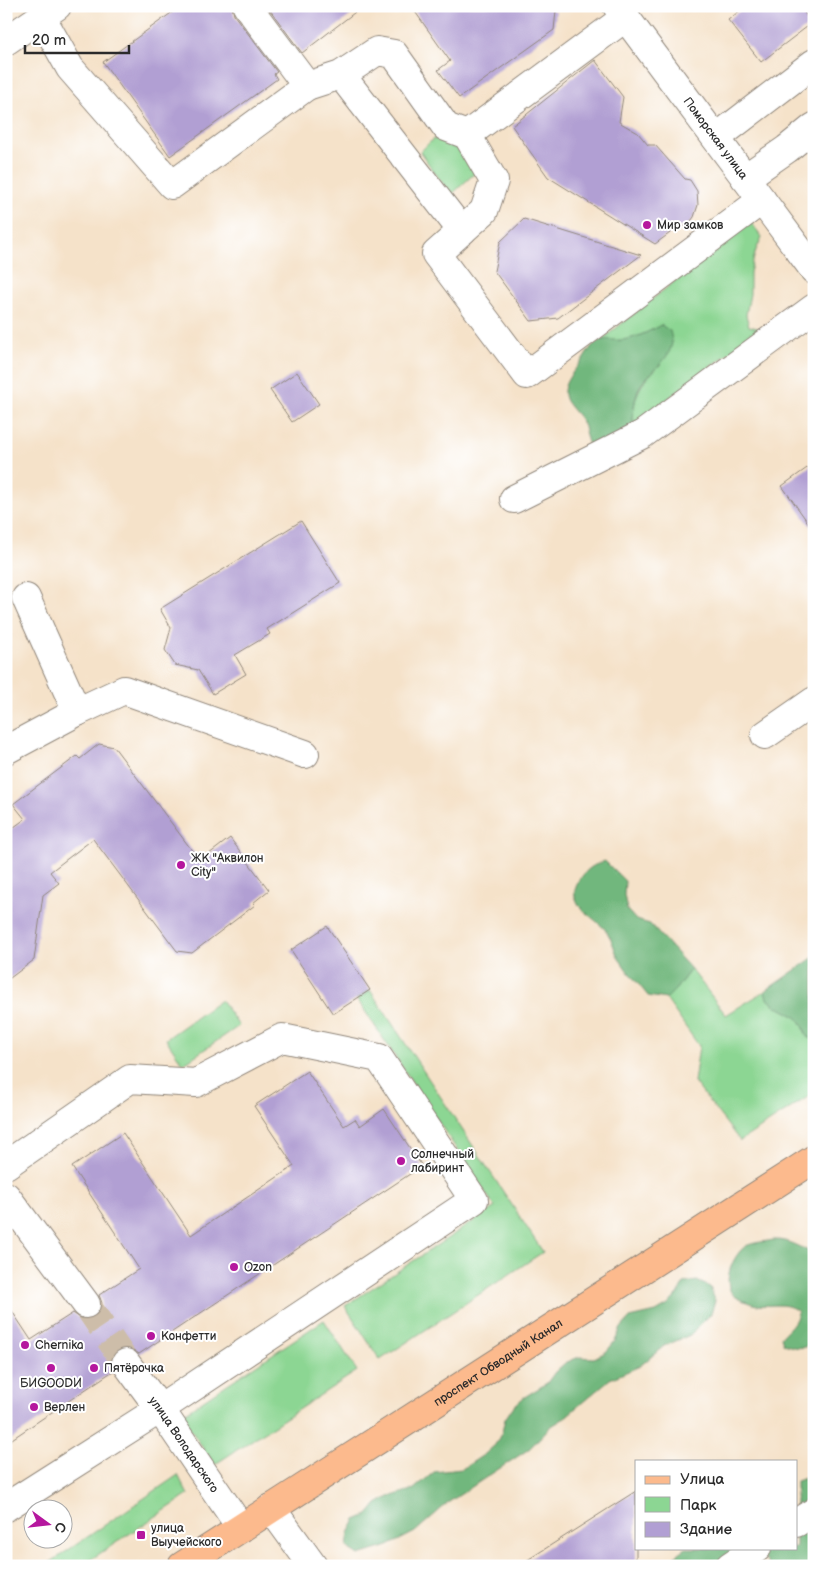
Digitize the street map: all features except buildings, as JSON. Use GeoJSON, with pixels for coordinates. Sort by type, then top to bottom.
{"type":"FeatureCollection","features":[{"type":"Feature","properties":{"kind":"main road","name":"проспект Обводный Канал"},"geometry":{"type":"LineString","coordinates":[[182,1566],[814,1159]]}},
{"type":"Feature","properties":{"kind":"street"},"geometry":{"type":"LineString","coordinates":[[247,6],[308,86]]}},
{"type":"Feature","properties":{"kind":"street"},"geometry":{"type":"LineString","coordinates":[[6,41],[49,11],[70,68],[172,185],[308,86],[341,75],[377,51],[394,54],[446,127],[467,135],[494,181],[484,211],[436,254],[527,375],[762,200]]}},
{"type":"Feature","properties":{"kind":"street"},"geometry":{"type":"LineString","coordinates":[[467,135],[622,12]]}},
{"type":"Feature","properties":{"kind":"street","name":"Поморская улица"},"geometry":{"type":"LineString","coordinates":[[622,12],[814,270]]}},
{"type":"Feature","properties":{"kind":"street"},"geometry":{"type":"LineString","coordinates":[[716,138],[814,63]]}},
{"type":"Feature","properties":{"kind":"street"},"geometry":{"type":"LineString","coordinates":[[341,75],[462,231]]}},
{"type":"Feature","properties":{"kind":"street"},"geometry":{"type":"LineString","coordinates":[[745,178],[814,128]]}},
{"type":"Feature","properties":{"kind":"street"},"geometry":{"type":"LineString","coordinates":[[514,499],[643,434],[814,308]]}},
{"type":"Feature","properties":{"kind":"street"},"geometry":{"type":"LineString","coordinates":[[26,598],[77,712]]}},
{"type":"Feature","properties":{"kind":"street"},"geometry":{"type":"LineString","coordinates":[[6,750],[77,712],[124,690],[305,754]]}},
{"type":"Feature","properties":{"kind":"street"},"geometry":{"type":"LineString","coordinates":[[765,735],[814,701]]}},
{"type":"Feature","properties":{"kind":"street"},"geometry":{"type":"LineString","coordinates":[[6,1165],[130,1079],[196,1083],[282,1038],[379,1058],[474,1200],[160,1409],[6,1507]]}},
{"type":"Feature","properties":{"kind":"street"},"geometry":{"type":"LineString","coordinates":[[6,1196],[86,1304]]}},
{"type":"Feature","properties":{"kind":"street","name":"улица Володарского"},"geometry":{"type":"LineString","coordinates":[[126,1363],[160,1409],[241,1528]]}},
{"type":"Feature","properties":{"kind":"street"},"geometry":{"type":"LineString","coordinates":[[271,1508],[313,1566]]}},
{"type":"Feature","properties":{"kind":"street"},"geometry":{"type":"LineString","coordinates":[[798,1522],[814,1512]]}},
{"type":"Feature","properties":{"kind":"street"},"geometry":{"type":"LineString","coordinates":[[730,1566],[754,1550]]}},
{"type":"Feature","properties":{"kind":"green space"},"geometry":{"type":"Polygon","coordinates":[[[433,139],[454,141],[476,172],[451,195],[420,152],[433,139]]]}},
{"type":"Feature","properties":{"kind":"green space"},"geometry":{"type":"Polygon","coordinates":[[[750,221],[762,237],[750,272],[750,294],[746,315],[749,326],[761,329],[633,425],[634,406],[639,391],[647,378],[660,365],[661,325],[629,339],[600,341],[750,221]]]}},
{"type":"Feature","properties":{"kind":"green space"},"geometry":{"type":"Polygon","coordinates":[[[661,325],[670,331],[672,343],[667,356],[646,378],[638,390],[634,407],[633,425],[592,450],[582,422],[565,398],[564,392],[567,381],[591,347],[599,341],[633,338],[661,325]]]}},
{"type":"Feature","properties":{"kind":"green space"},"geometry":{"type":"Polygon","coordinates":[[[605,861],[625,881],[624,895],[627,910],[636,920],[650,924],[691,969],[666,999],[648,996],[620,960],[607,932],[578,904],[575,890],[584,873],[605,861]]]}},
{"type":"Feature","properties":{"kind":"green space"},"geometry":{"type":"Polygon","coordinates":[[[814,957],[814,1040],[807,1037],[801,1022],[771,1002],[765,991],[814,957]]]}},
{"type":"Feature","properties":{"kind":"green space"},"geometry":{"type":"Polygon","coordinates":[[[691,969],[726,1015],[765,991],[771,1002],[801,1022],[807,1037],[814,1040],[814,1093],[740,1141],[694,1082],[699,1046],[666,999],[691,969]]]}},
{"type":"Feature","properties":{"kind":"green space"},"geometry":{"type":"Polygon","coordinates":[[[370,990],[543,1252],[380,1360],[345,1306],[495,1207],[357,999],[370,990]]]}},
{"type":"Feature","properties":{"kind":"green space"},"geometry":{"type":"Polygon","coordinates":[[[221,1000],[239,1026],[183,1064],[166,1039],[221,1000]]]}},
{"type":"Feature","properties":{"kind":"green space"},"geometry":{"type":"Polygon","coordinates":[[[773,1240],[789,1242],[814,1253],[814,1344],[810,1346],[794,1347],[783,1343],[781,1337],[794,1323],[797,1316],[798,1312],[794,1309],[784,1305],[757,1305],[749,1303],[736,1297],[731,1292],[728,1278],[733,1263],[741,1250],[749,1245],[773,1240]]]}},
{"type":"Feature","properties":{"kind":"green space"},"geometry":{"type":"Polygon","coordinates":[[[697,1281],[710,1287],[715,1300],[711,1314],[690,1335],[664,1346],[640,1366],[610,1379],[563,1419],[550,1427],[529,1449],[449,1502],[415,1532],[388,1546],[359,1555],[347,1547],[349,1533],[356,1520],[368,1515],[377,1504],[389,1497],[414,1489],[434,1472],[462,1469],[485,1454],[495,1445],[502,1432],[505,1419],[513,1407],[523,1398],[547,1383],[565,1363],[579,1357],[594,1358],[606,1352],[615,1341],[621,1328],[630,1318],[656,1312],[668,1305],[684,1283],[697,1281]]]}},
{"type":"Feature","properties":{"kind":"green space"},"geometry":{"type":"Polygon","coordinates":[[[324,1320],[357,1371],[214,1465],[181,1415],[324,1320]]]}},
{"type":"Feature","properties":{"kind":"green space"},"geometry":{"type":"Polygon","coordinates":[[[178,1475],[188,1495],[81,1566],[45,1566],[68,1550],[72,1550],[72,1548],[178,1475]]]}},
{"type":"Feature","properties":{"kind":"green space"},"geometry":{"type":"Polygon","coordinates":[[[814,1475],[814,1566],[768,1566],[763,1557],[724,1558],[709,1566],[661,1566],[683,1550],[798,1550],[798,1480],[814,1475]]]}},
{"type":"Feature","properties":{"kind":"tunnel"},"geometry":{"type":"LineString","coordinates":[[86,1304],[126,1363]]}},
{"type":"Feature","properties":{"kind":"place","name":"Мир замков"},"geometry":{"type":"Point","coordinates":[647,225]}},
{"type":"Feature","properties":{"kind":"place","name":"ЖК \"Аквилон City\""},"geometry":{"type":"Point","coordinates":[181,865]}},
{"type":"Feature","properties":{"kind":"place","name":"Солнечный лабиринт"},"geometry":{"type":"Point","coordinates":[401,1161]}},
{"type":"Feature","properties":{"kind":"place","name":"Ozon"},"geometry":{"type":"Point","coordinates":[234,1267]}},
{"type":"Feature","properties":{"kind":"place","name":"Конфетти"},"geometry":{"type":"Point","coordinates":[151,1336]}},
{"type":"Feature","properties":{"kind":"place","name":"Chernika"},"geometry":{"type":"Point","coordinates":[25,1345]}},
{"type":"Feature","properties":{"kind":"place","name":"БИGOODИ"},"geometry":{"type":"Point","coordinates":[51,1368]}},
{"type":"Feature","properties":{"kind":"place","name":"Пятёрочка"},"geometry":{"type":"Point","coordinates":[94,1368]}},
{"type":"Feature","properties":{"kind":"place","name":"Верлен"},"geometry":{"type":"Point","coordinates":[34,1407]}},
{"type":"Feature","properties":{"kind":"place","name":"улица Выучейского"},"geometry":{"type":"Point","coordinates":[141,1535]}}]}
